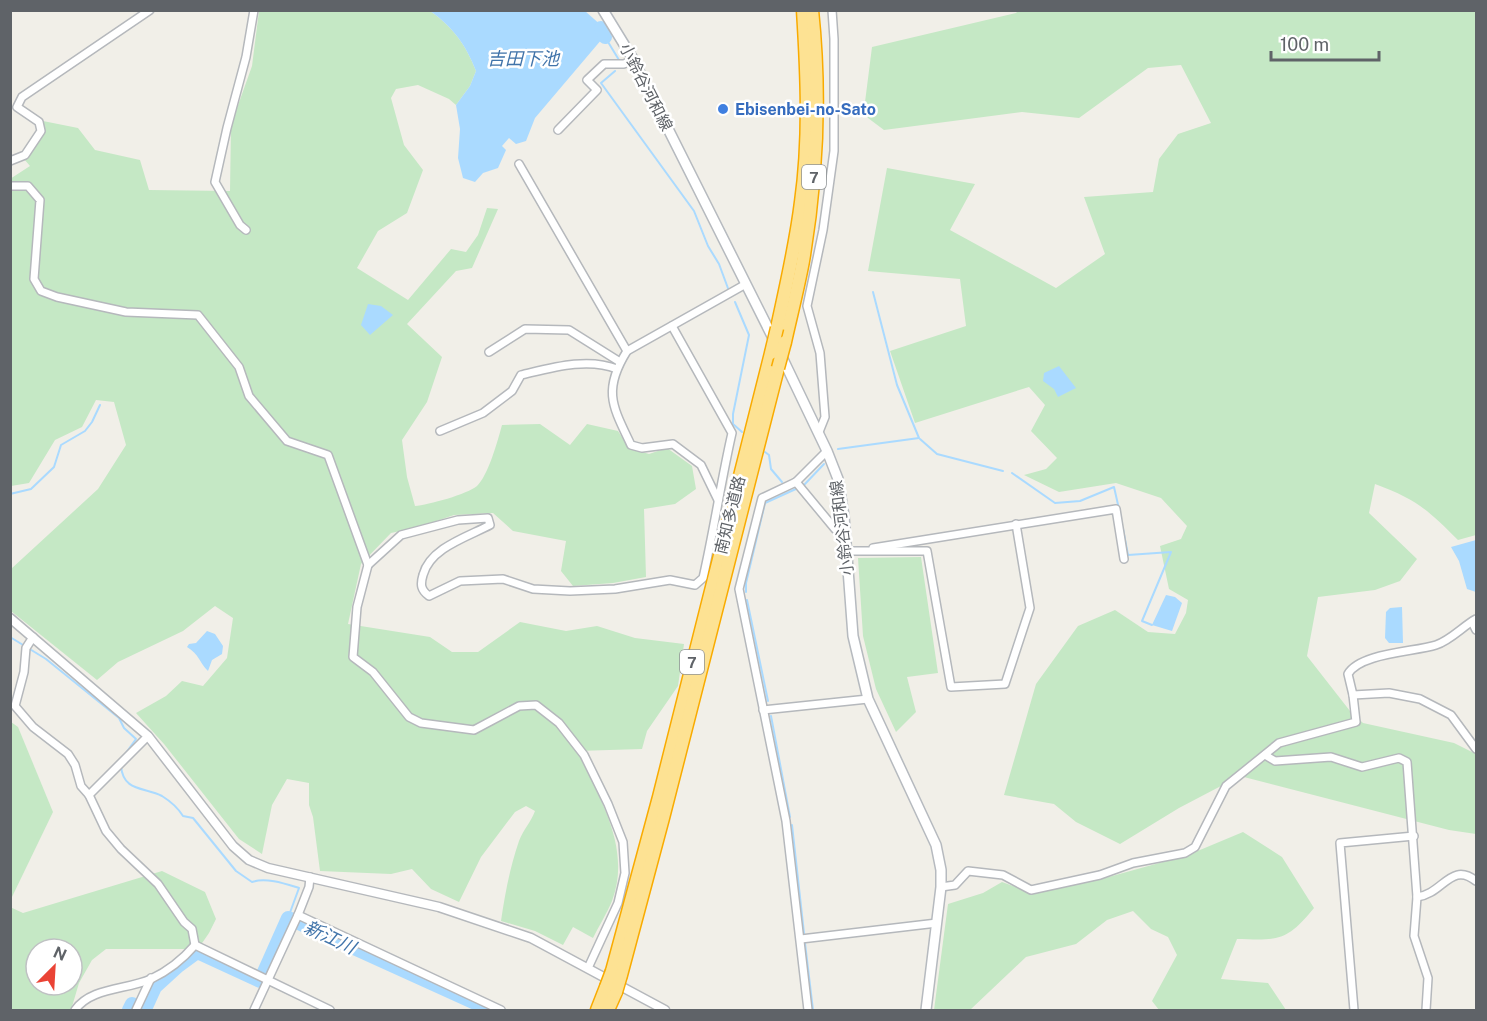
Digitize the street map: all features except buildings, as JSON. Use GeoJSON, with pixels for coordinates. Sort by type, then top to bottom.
{"type":"FeatureCollection","features":[{"type":"Feature","properties":{"kind":"highway","name":"南知多道路"},"geometry":{"type":"LineString","coordinates":[[616,973],[771,353],[802,201],[807,82],[804,10]]}},
{"type":"Feature","properties":{"kind":"highway","name":"南知多道路"},"geometry":{"type":"LineString","coordinates":[[608,1011],[611,989],[663,818],[785,342],[802,264],[812,201],[816,154],[818,75],[812,10]]}},
{"type":"Feature","properties":{"kind":"highway","name":"南知多道路"},"geometry":{"type":"LineString","coordinates":[[597,1011],[611,989]]}},
{"type":"Feature","properties":{"kind":"main road","name":"小鈴谷河和線"},"geometry":{"type":"LineString","coordinates":[[603,10],[633,59],[746,284],[819,432],[838,479],[845,534],[850,551],[853,636],[868,699],[936,845],[941,870],[926,1011]]}},
{"type":"Feature","properties":{"kind":"street"},"geometry":{"type":"LineString","coordinates":[[10,161],[25,155],[41,131],[39,123],[17,107],[22,97],[150,10]]}},
{"type":"Feature","properties":{"kind":"street"},"geometry":{"type":"LineString","coordinates":[[246,230],[240,225],[215,182],[226,128],[246,57],[254,10]]}},
{"type":"Feature","properties":{"kind":"street"},"geometry":{"type":"LineString","coordinates":[[819,432],[825,417],[820,353],[807,306],[823,230],[834,151],[832,10]]}},
{"type":"Feature","properties":{"kind":"street"},"geometry":{"type":"LineString","coordinates":[[558,130],[597,90],[587,80],[601,65],[624,64],[633,59]]}},
{"type":"Feature","properties":{"kind":"street"},"geometry":{"type":"LineString","coordinates":[[519,164],[627,351]]}},
{"type":"Feature","properties":{"kind":"street"},"geometry":{"type":"LineString","coordinates":[[10,186],[28,186],[40,200],[34,279],[41,291],[57,297],[126,312],[198,315],[239,368],[249,396],[287,441],[328,455],[368,565]]}},
{"type":"Feature","properties":{"kind":"street"},"geometry":{"type":"LineString","coordinates":[[719,500],[701,465],[673,444],[642,448],[632,445],[613,408],[613,383],[627,351],[746,284]]}},
{"type":"Feature","properties":{"kind":"street"},"geometry":{"type":"LineString","coordinates":[[588,968],[618,903],[624,873],[623,842],[608,804],[584,755],[559,723],[536,705],[519,706],[474,730],[421,723],[409,717],[373,672],[353,657],[357,608],[368,565],[401,535],[458,520],[488,518],[490,525],[451,544],[426,563],[420,584],[429,596],[460,581],[503,579],[533,589],[570,591],[615,589],[670,580],[694,585],[703,578],[732,433],[672,326]]}},
{"type":"Feature","properties":{"kind":"street"},"geometry":{"type":"LineString","coordinates":[[489,352],[525,329],[569,330],[619,366]]}},
{"type":"Feature","properties":{"kind":"street"},"geometry":{"type":"LineString","coordinates":[[440,431],[483,413],[512,391],[521,375],[566,365],[619,366]]}},
{"type":"Feature","properties":{"kind":"street"},"geometry":{"type":"LineString","coordinates":[[808,1011],[786,821],[739,589],[754,510],[762,498],[796,482],[827,451]]}},
{"type":"Feature","properties":{"kind":"street"},"geometry":{"type":"LineString","coordinates":[[796,482],[835,530],[845,534]]}},
{"type":"Feature","properties":{"kind":"street"},"geometry":{"type":"LineString","coordinates":[[850,551],[1116,509],[1124,559]]}},
{"type":"Feature","properties":{"kind":"street"},"geometry":{"type":"LineString","coordinates":[[850,551],[927,551],[951,687],[1005,684],[1030,608],[1016,524]]}},
{"type":"Feature","properties":{"kind":"street"},"geometry":{"type":"LineString","coordinates":[[10,618],[148,736],[240,854],[249,860],[267,868],[449,910],[531,938],[665,1011]]}},
{"type":"Feature","properties":{"kind":"street"},"geometry":{"type":"LineString","coordinates":[[941,887],[955,885],[968,871],[1003,875],[1031,890],[1100,875],[1133,863],[1185,853],[1195,848],[1226,786],[1279,743],[1356,722],[1348,674],[1351,668],[1386,654],[1438,645],[1474,620],[1476,630]]}},
{"type":"Feature","properties":{"kind":"street"},"geometry":{"type":"LineString","coordinates":[[33,637],[26,648],[24,672],[15,706],[33,727],[68,754],[75,765],[81,786],[89,795],[106,831],[121,849],[158,884],[184,922],[192,929],[195,945],[185,958],[151,978],[88,998],[75,1011]]}},
{"type":"Feature","properties":{"kind":"street"},"geometry":{"type":"LineString","coordinates":[[1353,694],[1389,693],[1420,699],[1451,715],[1476,749]]}},
{"type":"Feature","properties":{"kind":"street"},"geometry":{"type":"LineString","coordinates":[[763,710],[868,699]]}},
{"type":"Feature","properties":{"kind":"street"},"geometry":{"type":"LineString","coordinates":[[89,795],[148,736]]}},
{"type":"Feature","properties":{"kind":"street"},"geometry":{"type":"LineString","coordinates":[[1265,755],[1275,761],[1331,757],[1362,767],[1399,758],[1407,762],[1417,897],[1414,936],[1428,978],[1426,1011]]}},
{"type":"Feature","properties":{"kind":"street"},"geometry":{"type":"LineString","coordinates":[[1354,1011],[1341,843],[1414,836]]}},
{"type":"Feature","properties":{"kind":"street"},"geometry":{"type":"LineString","coordinates":[[1417,897],[1426,896],[1458,873],[1467,874],[1476,881]]}},
{"type":"Feature","properties":{"kind":"street"},"geometry":{"type":"LineString","coordinates":[[254,1011],[294,925],[309,887],[310,877]]}},
{"type":"Feature","properties":{"kind":"street"},"geometry":{"type":"LineString","coordinates":[[298,915],[501,1011]]}},
{"type":"Feature","properties":{"kind":"street"},"geometry":{"type":"LineString","coordinates":[[801,939],[937,923]]}},
{"type":"Feature","properties":{"kind":"street"},"geometry":{"type":"LineString","coordinates":[[195,945],[330,1011]]}},
{"type":"Feature","properties":{"kind":"street"},"geometry":{"type":"LineString","coordinates":[[136,1011],[151,978]]}},
{"type":"Feature","properties":{"kind":"green space"},"geometry":{"type":"Polygon","coordinates":[[[259,11],[430,11],[458,37],[476,71],[470,86],[456,105],[449,99],[418,85],[396,89],[391,98],[404,145],[423,170],[407,213],[378,231],[357,268],[408,300],[451,249],[466,252],[478,235],[487,208],[498,209],[472,268],[456,271],[407,324],[442,357],[427,402],[402,440],[407,477],[415,506],[448,499],[477,486],[489,466],[502,425],[540,424],[570,445],[587,424],[618,431],[629,448],[649,454],[667,448],[692,466],[696,489],[675,504],[644,509],[646,577],[613,583],[573,586],[561,571],[566,541],[513,531],[493,513],[454,515],[419,527],[391,533],[361,564],[348,624],[430,637],[452,652],[478,652],[520,622],[566,631],[597,626],[635,638],[684,644],[678,686],[647,731],[642,749],[577,751],[610,823],[616,842],[618,862],[617,881],[612,901],[593,938],[573,927],[563,945],[535,931],[501,921],[516,851],[535,811],[526,806],[515,812],[481,857],[459,902],[431,889],[412,869],[391,874],[320,871],[313,817],[309,805],[309,783],[287,779],[272,805],[262,854],[239,839],[164,744],[136,713],[166,696],[182,681],[203,686],[227,658],[233,618],[215,606],[183,631],[118,662],[97,680],[11,611],[11,569],[98,489],[126,445],[114,402],[96,400],[82,427],[55,440],[29,483],[11,486],[10,179],[30,166],[24,159],[43,131],[43,121],[78,128],[95,150],[140,160],[149,190],[230,191],[231,125],[252,66],[259,11]]]}},
{"type":"Feature","properties":{"kind":"green space"},"geometry":{"type":"Polygon","coordinates":[[[1018,11],[1476,11],[1476,535],[1458,540],[1421,506],[1375,484],[1369,513],[1417,559],[1400,581],[1375,590],[1318,597],[1307,656],[1350,711],[1363,723],[1454,743],[1476,754],[1476,834],[1449,830],[1240,776],[1179,808],[1120,844],[1076,822],[1054,804],[1004,795],[1036,684],[1078,626],[1115,610],[1148,632],[1175,634],[1186,613],[1188,600],[1169,589],[1160,546],[1181,539],[1187,526],[1161,498],[1116,483],[1059,492],[1024,475],[1046,469],[1057,458],[1031,431],[1045,405],[1029,387],[915,423],[890,351],[966,326],[960,279],[868,271],[887,168],[975,184],[950,230],[1056,288],[1105,254],[1084,197],[1153,192],[1159,159],[1178,134],[1211,123],[1181,65],[1148,68],[1079,118],[1022,112],[884,130],[868,118],[864,110],[872,47],[1018,11]]]}},
{"type":"Feature","properties":{"kind":"green space"},"geometry":{"type":"Polygon","coordinates":[[[921,557],[938,673],[907,677],[916,712],[896,732],[876,689],[863,636],[858,558],[921,557]]]}},
{"type":"Feature","properties":{"kind":"green space"},"geometry":{"type":"Polygon","coordinates":[[[11,722],[18,727],[53,812],[11,899],[11,722]]]}},
{"type":"Feature","properties":{"kind":"green space"},"geometry":{"type":"Polygon","coordinates":[[[1243,832],[1282,857],[1314,908],[1296,927],[1281,937],[1237,939],[1221,979],[1268,983],[1286,1010],[1159,1010],[1152,1001],[1177,955],[1168,937],[1151,929],[1133,911],[1107,920],[1076,944],[1026,957],[970,1010],[934,1010],[948,904],[983,893],[1002,882],[1032,893],[1105,878],[1188,855],[1243,832]]]}},
{"type":"Feature","properties":{"kind":"green space"},"geometry":{"type":"Polygon","coordinates":[[[162,871],[205,892],[216,919],[198,949],[106,949],[92,960],[84,974],[84,937],[24,937],[24,997],[75,997],[71,1010],[11,1010],[10,907],[23,913],[162,871]]]}},
{"type":"Feature","properties":{"kind":"water","name":"吉田下池"},"geometry":{"type":"Polygon","coordinates":[[[430,11],[585,11],[603,27],[599,30],[602,39],[535,118],[526,141],[516,144],[509,138],[502,146],[506,150],[498,168],[483,173],[475,182],[463,178],[458,158],[460,129],[456,105],[470,86],[476,71],[458,37],[430,11]]]}},
{"type":"Feature","properties":{"kind":"water"},"geometry":{"type":"Polygon","coordinates":[[[368,304],[381,306],[393,315],[370,335],[361,325],[368,304]]]}},
{"type":"Feature","properties":{"kind":"water"},"geometry":{"type":"Polygon","coordinates":[[[1059,366],[1076,388],[1058,397],[1054,389],[1043,381],[1044,373],[1059,366]]]}},
{"type":"Feature","properties":{"kind":"water"},"geometry":{"type":"Polygon","coordinates":[[[1476,540],[1476,592],[1467,589],[1459,561],[1451,547],[1476,540]]]}},
{"type":"Feature","properties":{"kind":"water"},"geometry":{"type":"Polygon","coordinates":[[[1166,595],[1175,597],[1182,603],[1172,631],[1152,625],[1166,595]]]}},
{"type":"Feature","properties":{"kind":"water"},"geometry":{"type":"Polygon","coordinates":[[[1402,607],[1403,643],[1389,643],[1385,638],[1386,612],[1390,608],[1402,607]]]}},
{"type":"Feature","properties":{"kind":"water"},"geometry":{"type":"Polygon","coordinates":[[[207,631],[215,634],[223,646],[222,654],[212,660],[208,671],[194,652],[187,647],[189,644],[196,643],[207,631]]]}},
{"type":"Feature","properties":{"kind":"waterway"},"geometry":{"type":"LineString","coordinates":[[601,28],[605,37]]}},
{"type":"Feature","properties":{"kind":"waterway"},"geometry":{"type":"LineString","coordinates":[[605,37],[619,60]]}},
{"type":"Feature","properties":{"kind":"waterway"},"geometry":{"type":"LineString","coordinates":[[615,71],[601,83],[694,211],[729,291]]}},
{"type":"Feature","properties":{"kind":"waterway"},"geometry":{"type":"LineString","coordinates":[[838,449],[919,438],[897,385],[873,292]]}},
{"type":"Feature","properties":{"kind":"waterway"},"geometry":{"type":"LineString","coordinates":[[735,302],[749,335],[733,414],[733,424],[742,432]]}},
{"type":"Feature","properties":{"kind":"waterway"},"geometry":{"type":"LineString","coordinates":[[10,494],[31,489],[54,467],[61,445],[85,431],[100,405]]}},
{"type":"Feature","properties":{"kind":"waterway"},"geometry":{"type":"LineString","coordinates":[[920,439],[937,454],[1003,471]]}},
{"type":"Feature","properties":{"kind":"waterway"},"geometry":{"type":"LineString","coordinates":[[765,452],[769,455],[771,469],[782,482]]}},
{"type":"Feature","properties":{"kind":"waterway"},"geometry":{"type":"LineString","coordinates":[[804,485],[824,464]]}},
{"type":"Feature","properties":{"kind":"waterway"},"geometry":{"type":"LineString","coordinates":[[1012,473],[1055,503],[1080,501],[1114,487],[1119,509]]}},
{"type":"Feature","properties":{"kind":"waterway"},"geometry":{"type":"LineString","coordinates":[[746,592],[746,583],[765,503],[798,488]]}},
{"type":"Feature","properties":{"kind":"waterway"},"geometry":{"type":"LineString","coordinates":[[1123,529],[1128,555],[1171,552],[1142,621],[1152,625]]}},
{"type":"Feature","properties":{"kind":"waterway"},"geometry":{"type":"LineString","coordinates":[[747,600],[768,701]]}},
{"type":"Feature","properties":{"kind":"waterway"},"geometry":{"type":"LineString","coordinates":[[10,637],[46,659],[119,718],[124,728],[136,739],[123,757]]}},
{"type":"Feature","properties":{"kind":"waterway"},"geometry":{"type":"LineString","coordinates":[[771,716],[790,817]]}},
{"type":"Feature","properties":{"kind":"waterway"},"geometry":{"type":"LineString","coordinates":[[121,766],[130,785],[162,796],[183,816],[193,818],[236,871],[252,882],[270,881],[299,888],[288,918]]}},
{"type":"Feature","properties":{"kind":"waterway"},"geometry":{"type":"LineString","coordinates":[[792,825],[804,933]]}},
{"type":"Feature","properties":{"kind":"waterway","name":"新江川"},"geometry":{"type":"LineString","coordinates":[[129,1010],[132,1004],[145,1009],[155,987],[197,952],[260,981],[288,918],[491,1010]]}},
{"type":"Feature","properties":{"kind":"waterway"},"geometry":{"type":"LineString","coordinates":[[805,943],[813,1010]]}},
{"type":"Feature","properties":{"kind":"place","name":"Ebisenbei-no-Sato"},"geometry":{"type":"Point","coordinates":[723,109]}}]}
